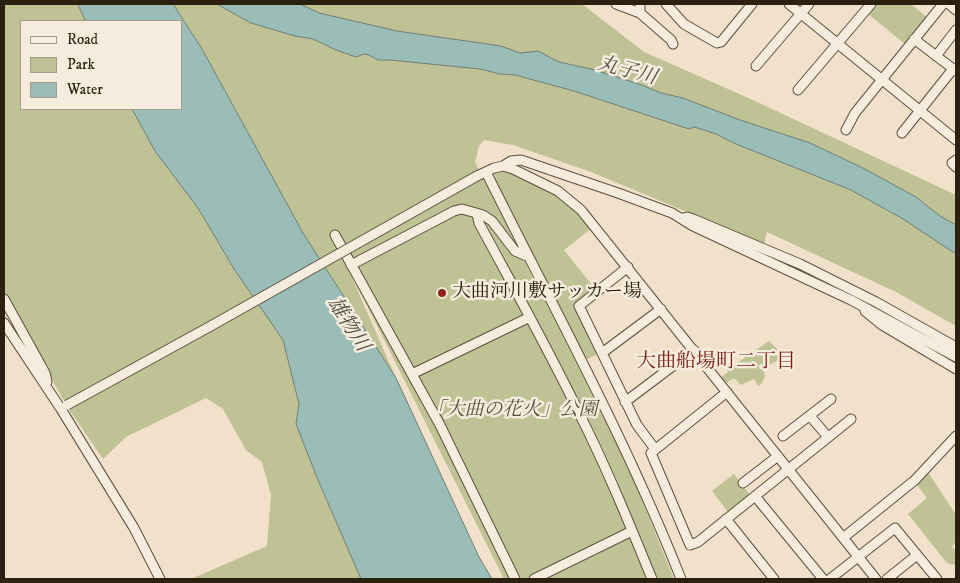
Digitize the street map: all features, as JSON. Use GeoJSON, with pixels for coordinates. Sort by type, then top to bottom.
{"type":"FeatureCollection","features":[{"type":"Feature","properties":{"kind":"street"},"geometry":{"type":"LineString","coordinates":[[616,4],[640,8],[673,44]]}},
{"type":"Feature","properties":{"kind":"street"},"geometry":{"type":"LineString","coordinates":[[666,4],[684,24],[717,43],[721,42],[752,4]]}},
{"type":"Feature","properties":{"kind":"street"},"geometry":{"type":"LineString","coordinates":[[789,4],[956,140]]}},
{"type":"Feature","properties":{"kind":"street"},"geometry":{"type":"LineString","coordinates":[[756,66],[809,4]]}},
{"type":"Feature","properties":{"kind":"street"},"geometry":{"type":"LineString","coordinates":[[798,90],[871,4]]}},
{"type":"Feature","properties":{"kind":"street"},"geometry":{"type":"LineString","coordinates":[[846,130],[855,113],[943,4]]}},
{"type":"Feature","properties":{"kind":"street"},"geometry":{"type":"LineString","coordinates":[[949,4],[956,10]]}},
{"type":"Feature","properties":{"kind":"street"},"geometry":{"type":"LineString","coordinates":[[936,56],[956,30]]}},
{"type":"Feature","properties":{"kind":"street"},"geometry":{"type":"LineString","coordinates":[[902,133],[954,70],[914,39]]}},
{"type":"Feature","properties":{"kind":"street"},"geometry":{"type":"LineString","coordinates":[[64,407],[481,174],[511,161],[521,160],[672,213],[692,226],[851,300],[956,357]]}},
{"type":"Feature","properties":{"kind":"street"},"geometry":{"type":"LineString","coordinates":[[956,160],[952,163],[956,166]]}},
{"type":"Feature","properties":{"kind":"street"},"geometry":{"type":"LineString","coordinates":[[503,166],[558,191],[581,210],[876,579]]}},
{"type":"Feature","properties":{"kind":"street"},"geometry":{"type":"LineString","coordinates":[[481,174],[527,256],[600,397],[635,470],[681,579]]}},
{"type":"Feature","properties":{"kind":"street"},"geometry":{"type":"LineString","coordinates":[[351,265],[454,211],[462,209],[483,215],[492,221],[515,252],[527,256]]}},
{"type":"Feature","properties":{"kind":"street"},"geometry":{"type":"LineString","coordinates":[[477,214],[582,419],[613,486],[652,579]]}},
{"type":"Feature","properties":{"kind":"street"},"geometry":{"type":"LineString","coordinates":[[680,218],[693,219],[800,264],[876,302],[956,347]]}},
{"type":"Feature","properties":{"kind":"street"},"geometry":{"type":"LineString","coordinates":[[335,235],[440,425],[515,579]]}},
{"type":"Feature","properties":{"kind":"street"},"geometry":{"type":"LineString","coordinates":[[628,267],[579,306],[637,425],[656,449]]}},
{"type":"Feature","properties":{"kind":"street"},"geometry":{"type":"LineString","coordinates":[[4,299],[45,373],[48,389]]}},
{"type":"Feature","properties":{"kind":"street"},"geometry":{"type":"LineString","coordinates":[[851,300],[882,326],[956,369]]}},
{"type":"Feature","properties":{"kind":"street"},"geometry":{"type":"LineString","coordinates":[[602,353],[661,309]]}},
{"type":"Feature","properties":{"kind":"street"},"geometry":{"type":"LineString","coordinates":[[412,374],[530,316]]}},
{"type":"Feature","properties":{"kind":"street"},"geometry":{"type":"LineString","coordinates":[[4,323],[48,389],[64,407],[134,528],[160,579]]}},
{"type":"Feature","properties":{"kind":"street"},"geometry":{"type":"LineString","coordinates":[[625,402],[694,350]]}},
{"type":"Feature","properties":{"kind":"street"},"geometry":{"type":"LineString","coordinates":[[727,392],[651,453],[690,545],[698,542],[851,419]]}},
{"type":"Feature","properties":{"kind":"street"},"geometry":{"type":"LineString","coordinates":[[783,436],[831,400]]}},
{"type":"Feature","properties":{"kind":"street"},"geometry":{"type":"LineString","coordinates":[[810,416],[828,437]]}},
{"type":"Feature","properties":{"kind":"street"},"geometry":{"type":"LineString","coordinates":[[843,538],[915,480],[956,436]]}},
{"type":"Feature","properties":{"kind":"street"},"geometry":{"type":"LineString","coordinates":[[743,483],[778,456]]}},
{"type":"Feature","properties":{"kind":"street"},"geometry":{"type":"LineString","coordinates":[[755,496],[823,579]]}},
{"type":"Feature","properties":{"kind":"street"},"geometry":{"type":"LineString","coordinates":[[726,520],[774,579]]}},
{"type":"Feature","properties":{"kind":"street"},"geometry":{"type":"LineString","coordinates":[[830,579],[895,528],[937,579]]}},
{"type":"Feature","properties":{"kind":"street"},"geometry":{"type":"LineString","coordinates":[[534,579],[632,531]]}},
{"type":"Feature","properties":{"kind":"street"},"geometry":{"type":"LineString","coordinates":[[887,579],[917,555]]}},
{"type":"Feature","properties":{"kind":"green space"},"geometry":{"type":"Polygon","coordinates":[[[4,4],[78,4],[86,20],[20,20],[20,110],[133,110],[155,151],[198,208],[234,269],[283,340],[299,404],[296,424],[361,579],[191,579],[267,546],[271,495],[262,462],[246,450],[223,409],[206,398],[126,437],[103,459],[70,411],[4,296],[4,4]]]}},
{"type":"Feature","properties":{"kind":"green space","name":"「大曲の花火」公園"},"geometry":{"type":"Polygon","coordinates":[[[173,4],[217,4],[251,23],[295,36],[313,39],[356,57],[364,54],[378,60],[480,69],[500,74],[515,75],[574,91],[688,129],[693,127],[716,134],[736,144],[851,190],[903,219],[956,254],[956,326],[896,292],[767,232],[764,244],[591,172],[513,145],[484,140],[479,146],[475,162],[533,278],[585,373],[624,456],[674,579],[504,579],[346,264],[396,378],[303,233],[202,49],[173,4]]]}},
{"type":"Feature","properties":{"kind":"green space"},"geometry":{"type":"Polygon","coordinates":[[[300,4],[582,4],[644,52],[753,100],[956,195],[956,225],[940,216],[916,197],[863,168],[810,143],[740,120],[683,98],[661,93],[595,70],[559,62],[538,51],[520,53],[501,46],[397,31],[319,13],[300,4]]]}},
{"type":"Feature","properties":{"kind":"green space"},"geometry":{"type":"Polygon","coordinates":[[[875,4],[911,4],[928,18],[906,45],[867,13],[875,4]]]}},
{"type":"Feature","properties":{"kind":"green space"},"geometry":{"type":"Polygon","coordinates":[[[504,171],[552,191],[577,210],[592,228],[564,250],[595,289],[575,305],[598,354],[585,360],[494,178],[495,173],[504,171]]]}},
{"type":"Feature","properties":{"kind":"green space"},"geometry":{"type":"Polygon","coordinates":[[[769,341],[785,357],[763,368],[765,376],[762,383],[758,386],[754,379],[741,385],[734,378],[726,383],[721,377],[728,372],[727,370],[769,341]]]}},
{"type":"Feature","properties":{"kind":"green space"},"geometry":{"type":"Polygon","coordinates":[[[928,472],[956,515],[956,542],[952,546],[956,552],[956,565],[946,562],[908,514],[927,498],[916,484],[928,472]]]}},
{"type":"Feature","properties":{"kind":"green space"},"geometry":{"type":"Polygon","coordinates":[[[734,474],[750,495],[728,512],[712,491],[734,474]]]}},
{"type":"Feature","properties":{"kind":"water","name":"雄物川"},"geometry":{"type":"Polygon","coordinates":[[[78,4],[173,4],[202,49],[303,233],[396,378],[479,557],[492,579],[361,579],[296,424],[299,404],[283,340],[234,269],[198,208],[155,151],[133,110],[182,110],[182,20],[86,20],[78,4]]]}},
{"type":"Feature","properties":{"kind":"water"},"geometry":{"type":"Polygon","coordinates":[[[217,4],[300,4],[319,13],[397,31],[501,46],[520,53],[538,51],[559,62],[595,70],[661,93],[683,98],[740,120],[810,143],[863,168],[916,197],[940,216],[956,225],[956,254],[903,219],[851,190],[736,144],[716,134],[694,127],[689,129],[574,91],[515,75],[500,74],[480,69],[378,60],[364,54],[356,57],[313,39],[295,36],[251,23],[217,4]]]}},
{"type":"Feature","properties":{"kind":"place","name":"大曲河川敷サッカー場"},"geometry":{"type":"Point","coordinates":[442,293]}},
{"type":"Feature","properties":{"kind":"district","name":"大曲船場町二丁目"},"geometry":{"type":"Point","coordinates":[716,363]}},
{"type":"Feature","properties":{"kind":"water label","name":"丸子川"},"geometry":{"type":"Point","coordinates":[627,72]}}]}
